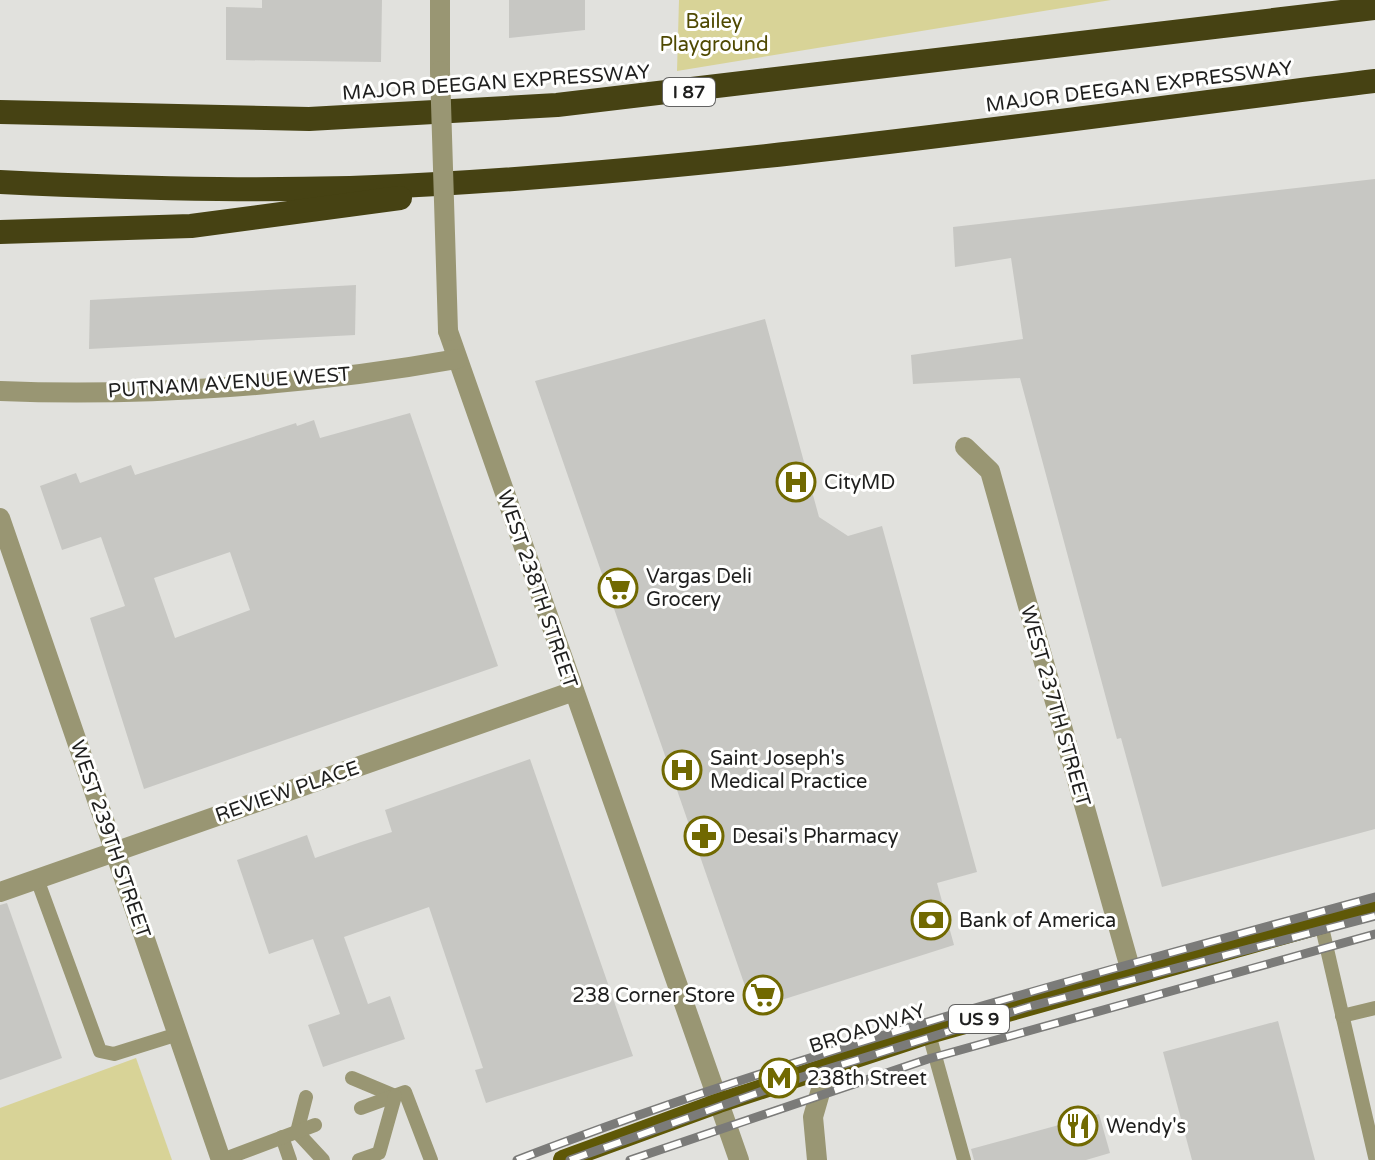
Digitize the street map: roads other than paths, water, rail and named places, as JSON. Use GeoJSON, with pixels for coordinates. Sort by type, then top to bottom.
{"type":"FeatureCollection","features":[{"type":"Feature","properties":{"kind":"highway","name":"MAJOR DEEGAN EXPRESSWAY"},"geometry":{"type":"LineString","coordinates":[[0,112],[309,119],[557,105],[1375,8]]}},
{"type":"Feature","properties":{"kind":"highway","name":"MAJOR DEEGAN EXPRESSWAY"},"geometry":{"type":"LineString","coordinates":[[0,182],[182,188],[436,184],[788,153],[1375,81]]}},
{"type":"Feature","properties":{"kind":"highway"},"geometry":{"type":"LineString","coordinates":[[0,232],[191,226],[276,217],[556,175]]}},
{"type":"Feature","properties":{"kind":"main road","name":"BROADWAY"},"geometry":{"type":"LineString","coordinates":[[563,1160],[828,1065],[1132,975],[1375,909]]}},
{"type":"Feature","properties":{"kind":"street","name":"WEST 238TH STREET"},"geometry":{"type":"LineString","coordinates":[[440,0],[448,331],[739,1160]]}},
{"type":"Feature","properties":{"kind":"street","name":"PUTNAM AVENUE WEST"},"geometry":{"type":"LineString","coordinates":[[0,391],[120,391],[299,380],[388,371],[457,359]]}},
{"type":"Feature","properties":{"kind":"street","name":"WEST 237TH STREET"},"geometry":{"type":"LineString","coordinates":[[965,447],[990,471],[1132,975]]}},
{"type":"Feature","properties":{"kind":"street","name":"WEST 239TH STREET"},"geometry":{"type":"LineString","coordinates":[[0,518],[222,1160]]}},
{"type":"Feature","properties":{"kind":"street","name":"REVIEW PLACE"},"geometry":{"type":"LineString","coordinates":[[0,892],[574,691]]}},
{"type":"Feature","properties":{"kind":"street"},"geometry":{"type":"LineString","coordinates":[[817,1160],[813,1117],[828,1065]]}},
{"type":"Feature","properties":{"kind":"lane"},"geometry":{"type":"LineString","coordinates":[[37,879],[100,1051],[114,1054],[178,1034]]}},
{"type":"Feature","properties":{"kind":"lane"},"geometry":{"type":"LineString","coordinates":[[1321,923],[1375,1157]]}},
{"type":"Feature","properties":{"kind":"lane"},"geometry":{"type":"LineString","coordinates":[[1342,1016],[1375,1008]]}},
{"type":"Feature","properties":{"kind":"lane"},"geometry":{"type":"LineString","coordinates":[[929,1034],[964,1160]]}},
{"type":"Feature","properties":{"kind":"lane"},"geometry":{"type":"LineString","coordinates":[[352,1078],[395,1096]]}},
{"type":"Feature","properties":{"kind":"lane"},"geometry":{"type":"LineString","coordinates":[[361,1108],[405,1092],[431,1160]]}},
{"type":"Feature","properties":{"kind":"lane"},"geometry":{"type":"LineString","coordinates":[[359,1160],[379,1153],[395,1096]]}},
{"type":"Feature","properties":{"kind":"lane"},"geometry":{"type":"LineString","coordinates":[[297,1132],[306,1097]]}},
{"type":"Feature","properties":{"kind":"lane"},"geometry":{"type":"LineString","coordinates":[[222,1160],[315,1125]]}},
{"type":"Feature","properties":{"kind":"lane"},"geometry":{"type":"LineString","coordinates":[[297,1132],[323,1160]]}},
{"type":"Feature","properties":{"kind":"lane"},"geometry":{"type":"LineString","coordinates":[[282,1137],[290,1160]]}},
{"type":"Feature","properties":{"kind":"railway"},"geometry":{"type":"LineString","coordinates":[[517,1160],[728,1084],[835,1050],[1050,986],[1375,897]]}},
{"type":"Feature","properties":{"kind":"railway"},"geometry":{"type":"LineString","coordinates":[[570,1160],[802,1077],[1028,1007],[1375,916]]}},
{"type":"Feature","properties":{"kind":"railway"},"geometry":{"type":"LineString","coordinates":[[630,1160],[928,1059],[1375,934]]}},
{"type":"Feature","properties":{"kind":"place","name":"CityMD"},"geometry":{"type":"Point","coordinates":[796,482]}},
{"type":"Feature","properties":{"kind":"place","name":"Vargas Deli Grocery"},"geometry":{"type":"Point","coordinates":[618,588]}},
{"type":"Feature","properties":{"kind":"place","name":"Saint Joseph's Medical Practice"},"geometry":{"type":"Point","coordinates":[682,770]}},
{"type":"Feature","properties":{"kind":"place","name":"Desai's Pharmacy"},"geometry":{"type":"Point","coordinates":[704,836]}},
{"type":"Feature","properties":{"kind":"place","name":"Bank of America"},"geometry":{"type":"Point","coordinates":[931,920]}},
{"type":"Feature","properties":{"kind":"place","name":"238 Corner Store"},"geometry":{"type":"Point","coordinates":[763,995]}},
{"type":"Feature","properties":{"kind":"place","name":"238th Street"},"geometry":{"type":"Point","coordinates":[779,1078]}},
{"type":"Feature","properties":{"kind":"place","name":"Wendy's"},"geometry":{"type":"Point","coordinates":[1078,1126]}},
{"type":"Feature","properties":{"kind":"park label","name":"Bailey Playground"},"geometry":{"type":"Point","coordinates":[714,32]}}]}
